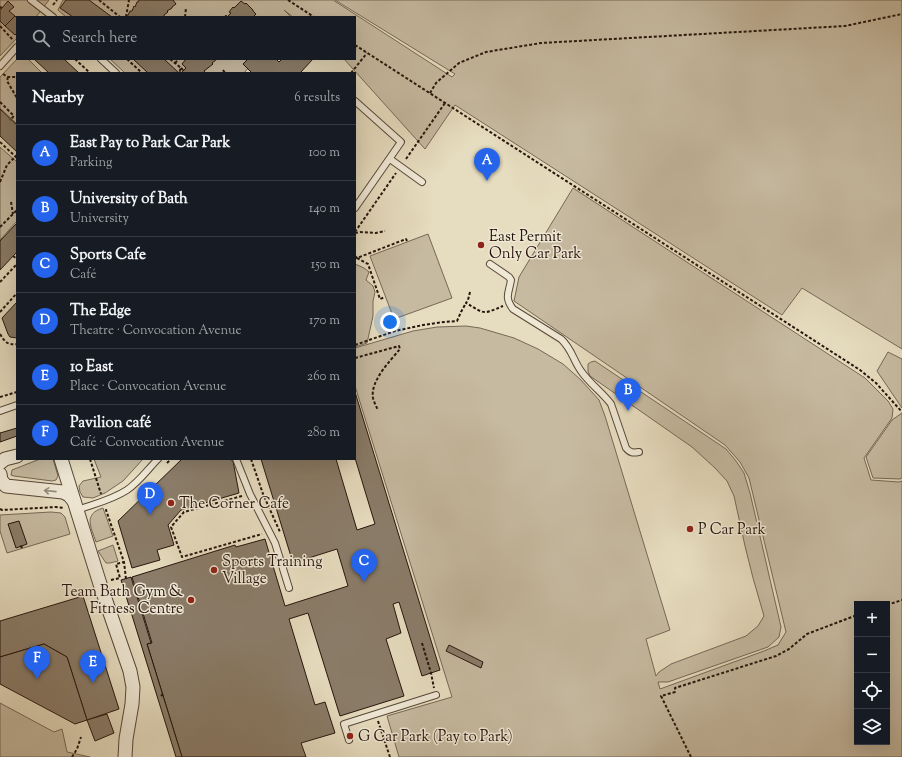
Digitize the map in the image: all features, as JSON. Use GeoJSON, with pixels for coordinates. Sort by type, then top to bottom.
{"type":"FeatureCollection","features":[{"type":"Feature","properties":{"kind":"street"},"geometry":{"type":"LineString","coordinates":[[0,463],[16,456]]}},
{"type":"Feature","properties":{"kind":"street"},"geometry":{"type":"LineString","coordinates":[[61,460],[73,507]]}},
{"type":"Feature","properties":{"kind":"street"},"geometry":{"type":"LineString","coordinates":[[0,474],[1,480],[6,486],[62,492],[69,495],[130,671],[133,687],[125,757]]}},
{"type":"Feature","properties":{"kind":"lane"},"geometry":{"type":"LineString","coordinates":[[31,0],[45,14]]}},
{"type":"Feature","properties":{"kind":"lane"},"geometry":{"type":"LineString","coordinates":[[0,66],[16,46]]}},
{"type":"Feature","properties":{"kind":"lane"},"geometry":{"type":"LineString","coordinates":[[102,60],[115,72]]}},
{"type":"Feature","properties":{"kind":"lane"},"geometry":{"type":"LineString","coordinates":[[356,102],[401,142],[356,207]]}},
{"type":"Feature","properties":{"kind":"lane"},"geometry":{"type":"LineString","coordinates":[[390,159],[422,182]]}},
{"type":"Feature","properties":{"kind":"lane"},"geometry":{"type":"LineString","coordinates":[[490,264],[511,280],[508,297],[509,303],[513,309],[567,344],[580,370],[611,404],[626,448],[629,452],[639,452]]}},
{"type":"Feature","properties":{"kind":"lane"},"geometry":{"type":"LineString","coordinates":[[0,410],[16,406]]}},
{"type":"Feature","properties":{"kind":"lane"},"geometry":{"type":"LineString","coordinates":[[73,507],[103,501],[118,495],[132,486],[157,460]]}},
{"type":"Feature","properties":{"kind":"lane"},"geometry":{"type":"LineString","coordinates":[[236,460],[250,494],[275,544],[289,588]]}},
{"type":"Feature","properties":{"kind":"lane"},"geometry":{"type":"LineString","coordinates":[[349,740],[344,724],[436,695]]}},
{"type":"Feature","properties":{"kind":"path"},"geometry":{"type":"LineString","coordinates":[[126,16],[128,0]]}},
{"type":"Feature","properties":{"kind":"path"},"geometry":{"type":"LineString","coordinates":[[288,0],[312,16]]}},
{"type":"Feature","properties":{"kind":"path"},"geometry":{"type":"LineString","coordinates":[[101,1],[119,16]]}},
{"type":"Feature","properties":{"kind":"path"},"geometry":{"type":"LineString","coordinates":[[185,16],[186,8]]}},
{"type":"Feature","properties":{"kind":"path"},"geometry":{"type":"LineString","coordinates":[[430,93],[436,83],[459,63],[486,52],[541,43],[846,26],[902,14]]}},
{"type":"Feature","properties":{"kind":"path"},"geometry":{"type":"LineString","coordinates":[[1,28],[16,44]]}},
{"type":"Feature","properties":{"kind":"path"},"geometry":{"type":"LineString","coordinates":[[356,45],[860,370],[876,383],[902,412]]}},
{"type":"Feature","properties":{"kind":"path"},"geometry":{"type":"LineString","coordinates":[[352,72],[367,53]]}},
{"type":"Feature","properties":{"kind":"path"},"geometry":{"type":"LineString","coordinates":[[76,60],[89,72]]}},
{"type":"Feature","properties":{"kind":"path"},"geometry":{"type":"LineString","coordinates":[[128,60],[141,72]]}},
{"type":"Feature","properties":{"kind":"path"},"geometry":{"type":"LineString","coordinates":[[171,60],[184,71]]}},
{"type":"Feature","properties":{"kind":"path"},"geometry":{"type":"LineString","coordinates":[[175,63],[179,60]]}},
{"type":"Feature","properties":{"kind":"path"},"geometry":{"type":"LineString","coordinates":[[179,72],[181,68]]}},
{"type":"Feature","properties":{"kind":"path"},"geometry":{"type":"LineString","coordinates":[[0,72],[8,77],[16,77]]}},
{"type":"Feature","properties":{"kind":"path"},"geometry":{"type":"LineString","coordinates":[[8,77],[7,81],[16,96]]}},
{"type":"Feature","properties":{"kind":"path"},"geometry":{"type":"LineString","coordinates":[[0,102],[14,116],[10,120]]}},
{"type":"Feature","properties":{"kind":"path"},"geometry":{"type":"LineString","coordinates":[[0,142],[16,155]]}},
{"type":"Feature","properties":{"kind":"path"},"geometry":{"type":"LineString","coordinates":[[0,182],[7,166],[16,157]]}},
{"type":"Feature","properties":{"kind":"path"},"geometry":{"type":"LineString","coordinates":[[7,166],[8,172]]}},
{"type":"Feature","properties":{"kind":"path"},"geometry":{"type":"LineString","coordinates":[[12,202],[13,214]]}},
{"type":"Feature","properties":{"kind":"path"},"geometry":{"type":"LineString","coordinates":[[0,227],[16,211]]}},
{"type":"Feature","properties":{"kind":"path"},"geometry":{"type":"LineString","coordinates":[[356,233],[376,233],[385,231]]}},
{"type":"Feature","properties":{"kind":"path"},"geometry":{"type":"LineString","coordinates":[[356,257],[406,239],[407,241]]}},
{"type":"Feature","properties":{"kind":"path"},"geometry":{"type":"LineString","coordinates":[[356,257],[368,264],[380,299],[385,297]]}},
{"type":"Feature","properties":{"kind":"path"},"geometry":{"type":"LineString","coordinates":[[0,282],[16,265]]}},
{"type":"Feature","properties":{"kind":"path"},"geometry":{"type":"LineString","coordinates":[[356,344],[395,330],[457,321],[468,300],[470,292]]}},
{"type":"Feature","properties":{"kind":"path"},"geometry":{"type":"LineString","coordinates":[[0,312],[16,294]]}},
{"type":"Feature","properties":{"kind":"path"},"geometry":{"type":"LineString","coordinates":[[466,303],[482,313],[486,313],[509,303]]}},
{"type":"Feature","properties":{"kind":"path"},"geometry":{"type":"LineString","coordinates":[[0,334],[4,341],[10,345],[16,344]]}},
{"type":"Feature","properties":{"kind":"path"},"geometry":{"type":"LineString","coordinates":[[356,358],[399,346],[400,349],[384,368],[374,387],[373,398],[378,410]]}},
{"type":"Feature","properties":{"kind":"path"},"geometry":{"type":"LineString","coordinates":[[0,397],[16,392]]}},
{"type":"Feature","properties":{"kind":"path"},"geometry":{"type":"LineString","coordinates":[[90,460],[124,562],[126,579]]}},
{"type":"Feature","properties":{"kind":"path"},"geometry":{"type":"LineString","coordinates":[[166,464],[170,460]]}},
{"type":"Feature","properties":{"kind":"path"},"geometry":{"type":"LineString","coordinates":[[136,494],[140,490],[145,495]]}},
{"type":"Feature","properties":{"kind":"path"},"geometry":{"type":"LineString","coordinates":[[250,494],[184,512],[171,527],[182,557],[269,532]]}},
{"type":"Feature","properties":{"kind":"path"},"geometry":{"type":"LineString","coordinates":[[0,509],[73,507]]}},
{"type":"Feature","properties":{"kind":"path"},"geometry":{"type":"LineString","coordinates":[[106,510],[112,508]]}},
{"type":"Feature","properties":{"kind":"path"},"geometry":{"type":"LineString","coordinates":[[100,584],[120,578],[116,564],[124,562]]}},
{"type":"Feature","properties":{"kind":"path"},"geometry":{"type":"LineString","coordinates":[[890,604],[902,600]]}},
{"type":"Feature","properties":{"kind":"path"},"geometry":{"type":"LineString","coordinates":[[691,757],[661,696],[675,692],[675,688],[776,656],[789,649],[807,634],[854,616]]}},
{"type":"Feature","properties":{"kind":"path"},"geometry":{"type":"LineString","coordinates":[[422,643],[436,695]]}},
{"type":"Feature","properties":{"kind":"path"},"geometry":{"type":"LineString","coordinates":[[376,714],[390,757]]}},
{"type":"Feature","properties":{"kind":"path"},"geometry":{"type":"LineString","coordinates":[[72,757],[81,737]]}},
{"type":"Feature","properties":{"kind":"shaded area"},"geometry":{"type":"Polygon","coordinates":[[[0,0],[49,0],[37,16],[16,16],[16,39],[0,56],[0,0]]]}},
{"type":"Feature","properties":{"kind":"shaded area"},"geometry":{"type":"Polygon","coordinates":[[[63,0],[333,0],[452,77],[455,74],[335,0],[902,0],[902,349],[802,288],[782,315],[455,105],[425,149],[345,60],[356,60],[356,16],[292,16],[284,10],[290,16],[65,16],[58,10],[63,0]]]}},
{"type":"Feature","properties":{"kind":"shaded area"},"geometry":{"type":"Polygon","coordinates":[[[16,60],[29,60],[41,72],[16,72],[16,123],[0,108],[0,77],[16,60]]]}},
{"type":"Feature","properties":{"kind":"shaded area"},"geometry":{"type":"Polygon","coordinates":[[[111,60],[255,60],[245,72],[124,72],[111,60]]]}},
{"type":"Feature","properties":{"kind":"shaded area"},"geometry":{"type":"Polygon","coordinates":[[[0,147],[16,161],[16,222],[0,240],[0,147]]]}},
{"type":"Feature","properties":{"kind":"shaded area"},"geometry":{"type":"Polygon","coordinates":[[[573,188],[865,378],[888,401],[893,409],[892,418],[864,458],[871,480],[902,481],[902,757],[399,757],[387,716],[452,697],[356,389],[356,348],[413,331],[437,327],[466,326],[480,328],[514,338],[538,349],[563,364],[581,380],[599,400],[605,416],[670,630],[646,639],[656,676],[659,672],[671,664],[746,636],[758,626],[764,616],[745,546],[734,496],[727,481],[692,447],[590,376],[588,364],[595,361],[726,449],[744,473],[750,493],[781,627],[779,637],[768,647],[668,682],[658,682],[660,689],[778,645],[786,632],[749,478],[740,462],[725,445],[514,301],[519,277],[573,188]]]}},
{"type":"Feature","properties":{"kind":"shaded area"},"geometry":{"type":"Polygon","coordinates":[[[428,234],[452,298],[394,319],[370,256],[428,234]]]}},
{"type":"Feature","properties":{"kind":"shaded area"},"geometry":{"type":"Polygon","coordinates":[[[356,264],[369,272],[366,280],[373,286],[375,292],[373,301],[373,316],[367,343],[356,347],[356,264]]]}},
{"type":"Feature","properties":{"kind":"shaded area"},"geometry":{"type":"Polygon","coordinates":[[[888,352],[902,359],[902,408],[877,371],[888,352]]]}},
{"type":"Feature","properties":{"kind":"shaded area"},"geometry":{"type":"Polygon","coordinates":[[[902,413],[902,478],[873,478],[866,457],[892,420],[902,413]]]}},
{"type":"Feature","properties":{"kind":"shaded area"},"geometry":{"type":"Polygon","coordinates":[[[37,460],[53,460],[58,476],[56,480],[52,481],[14,476],[11,475],[12,470],[37,460]]]}},
{"type":"Feature","properties":{"kind":"shaded area"},"geometry":{"type":"Polygon","coordinates":[[[94,460],[142,460],[123,481],[105,493],[93,498],[83,497],[79,486],[83,481],[101,477],[94,460]]]}},
{"type":"Feature","properties":{"kind":"shaded area"},"geometry":{"type":"Polygon","coordinates":[[[103,508],[113,536],[96,542],[90,522],[91,517],[103,508]]]}},
{"type":"Feature","properties":{"kind":"shaded area"},"geometry":{"type":"Polygon","coordinates":[[[51,512],[61,513],[65,517],[70,534],[7,553],[0,531],[0,515],[51,512]]]}},
{"type":"Feature","properties":{"kind":"shaded area"},"geometry":{"type":"Polygon","coordinates":[[[113,545],[118,561],[106,563],[98,551],[113,545]]]}},
{"type":"Feature","properties":{"kind":"shaded area"},"geometry":{"type":"Polygon","coordinates":[[[0,703],[54,732],[62,729],[67,752],[90,757],[0,757],[0,703]]]}},
{"type":"Feature","properties":{"kind":"building"},"geometry":{"type":"Polygon","coordinates":[[[66,0],[89,0],[111,16],[72,16],[60,8],[66,0]]]}},
{"type":"Feature","properties":{"kind":"building"},"geometry":{"type":"Polygon","coordinates":[[[139,0],[173,0],[176,4],[167,11],[168,12],[164,16],[128,16],[139,0]]]}},
{"type":"Feature","properties":{"kind":"building"},"geometry":{"type":"Polygon","coordinates":[[[8,1],[14,7],[9,11],[15,16],[5,26],[0,21],[0,9],[8,1]]]}},
{"type":"Feature","properties":{"kind":"building"},"geometry":{"type":"Polygon","coordinates":[[[241,1],[245,4],[246,3],[256,14],[254,16],[228,16],[233,7],[234,8],[241,1]]]}},
{"type":"Feature","properties":{"kind":"building"},"geometry":{"type":"Polygon","coordinates":[[[15,16],[16,17],[15,35],[5,26],[15,16]]]}},
{"type":"Feature","properties":{"kind":"building"},"geometry":{"type":"Polygon","coordinates":[[[35,60],[65,60],[78,72],[48,72],[35,60]]]}},
{"type":"Feature","properties":{"kind":"building"},"geometry":{"type":"Polygon","coordinates":[[[134,60],[165,60],[178,72],[147,72],[134,60]]]}},
{"type":"Feature","properties":{"kind":"building"},"geometry":{"type":"Polygon","coordinates":[[[185,60],[216,60],[204,71],[205,72],[182,72],[186,68],[182,64],[185,60]]]}},
{"type":"Feature","properties":{"kind":"building"},"geometry":{"type":"Polygon","coordinates":[[[247,60],[277,60],[279,62],[281,60],[312,60],[301,72],[251,72],[243,64],[247,60]]]}},
{"type":"Feature","properties":{"kind":"building"},"geometry":{"type":"Polygon","coordinates":[[[0,109],[16,124],[16,151],[0,136],[0,109]]]}},
{"type":"Feature","properties":{"kind":"building"},"geometry":{"type":"Polygon","coordinates":[[[16,224],[16,253],[0,270],[0,241],[16,224]]]}},
{"type":"Feature","properties":{"kind":"building"},"geometry":{"type":"Polygon","coordinates":[[[16,303],[16,338],[10,337],[2,318],[16,303]]]}},
{"type":"Feature","properties":{"kind":"building","name":"Sports Training Village"},"geometry":{"type":"Polygon","coordinates":[[[356,395],[440,670],[422,676],[399,602],[393,604],[401,633],[386,639],[404,696],[340,716],[308,613],[289,619],[315,705],[325,702],[335,733],[301,743],[306,757],[182,757],[147,644],[152,643],[132,577],[235,545],[236,547],[265,539],[285,606],[348,586],[337,549],[293,563],[261,460],[336,460],[357,530],[375,524],[356,460],[356,395]]]}},
{"type":"Feature","properties":{"kind":"building"},"geometry":{"type":"Polygon","coordinates":[[[16,428],[16,436],[0,442],[0,433],[16,428]]]}},
{"type":"Feature","properties":{"kind":"building"},"geometry":{"type":"Polygon","coordinates":[[[181,460],[233,461],[239,493],[181,510],[168,525],[174,545],[157,550],[160,560],[132,568],[118,521],[181,460]]]}},
{"type":"Feature","properties":{"kind":"building"},"geometry":{"type":"Polygon","coordinates":[[[19,521],[27,544],[16,548],[8,524],[19,521]]]}},
{"type":"Feature","properties":{"kind":"building"},"geometry":{"type":"Polygon","coordinates":[[[131,577],[151,643],[147,644],[182,757],[176,757],[121,580],[131,577]]]}},
{"type":"Feature","properties":{"kind":"building"},"geometry":{"type":"Polygon","coordinates":[[[83,596],[119,709],[87,720],[67,657],[44,644],[0,657],[0,621],[83,596]]]}},
{"type":"Feature","properties":{"kind":"building"},"geometry":{"type":"Polygon","coordinates":[[[44,644],[67,657],[87,720],[75,724],[0,684],[0,657],[44,644]]]}},
{"type":"Feature","properties":{"kind":"building"},"geometry":{"type":"Polygon","coordinates":[[[449,645],[483,662],[481,668],[446,651],[449,645]]]}},
{"type":"Feature","properties":{"kind":"building"},"geometry":{"type":"Polygon","coordinates":[[[107,714],[114,733],[95,741],[87,720],[107,714]]]}},
{"type":"Feature","properties":{"kind":"place","name":"East Pay to Park Car Park"},"geometry":{"type":"Point","coordinates":[487,181]}},
{"type":"Feature","properties":{"kind":"place","name":"East Permit Only Car Park"},"geometry":{"type":"Point","coordinates":[481,245]}},
{"type":"Feature","properties":{"kind":"place","name":"University of Bath"},"geometry":{"type":"Point","coordinates":[628,411]}},
{"type":"Feature","properties":{"kind":"place","name":"The Corner Cafe"},"geometry":{"type":"Point","coordinates":[171,503]}},
{"type":"Feature","properties":{"kind":"place","name":"The Edge"},"geometry":{"type":"Point","coordinates":[150,515]}},
{"type":"Feature","properties":{"kind":"place","name":"P Car Park"},"geometry":{"type":"Point","coordinates":[690,529]}},
{"type":"Feature","properties":{"kind":"place","name":"Sports Training Village"},"geometry":{"type":"Point","coordinates":[214,570]}},
{"type":"Feature","properties":{"kind":"place","name":"Sports Cafe"},"geometry":{"type":"Point","coordinates":[364,582]}},
{"type":"Feature","properties":{"kind":"place","name":"Team Bath Gym & Fitness Centre"},"geometry":{"type":"Point","coordinates":[191,600]}},
{"type":"Feature","properties":{"kind":"place","name":"Pavilion café"},"geometry":{"type":"Point","coordinates":[37,679]}},
{"type":"Feature","properties":{"kind":"place","name":"10 East"},"geometry":{"type":"Point","coordinates":[93,683]}},
{"type":"Feature","properties":{"kind":"place","name":"G Car Park (Pay to Park)"},"geometry":{"type":"Point","coordinates":[350,736]}}]}
